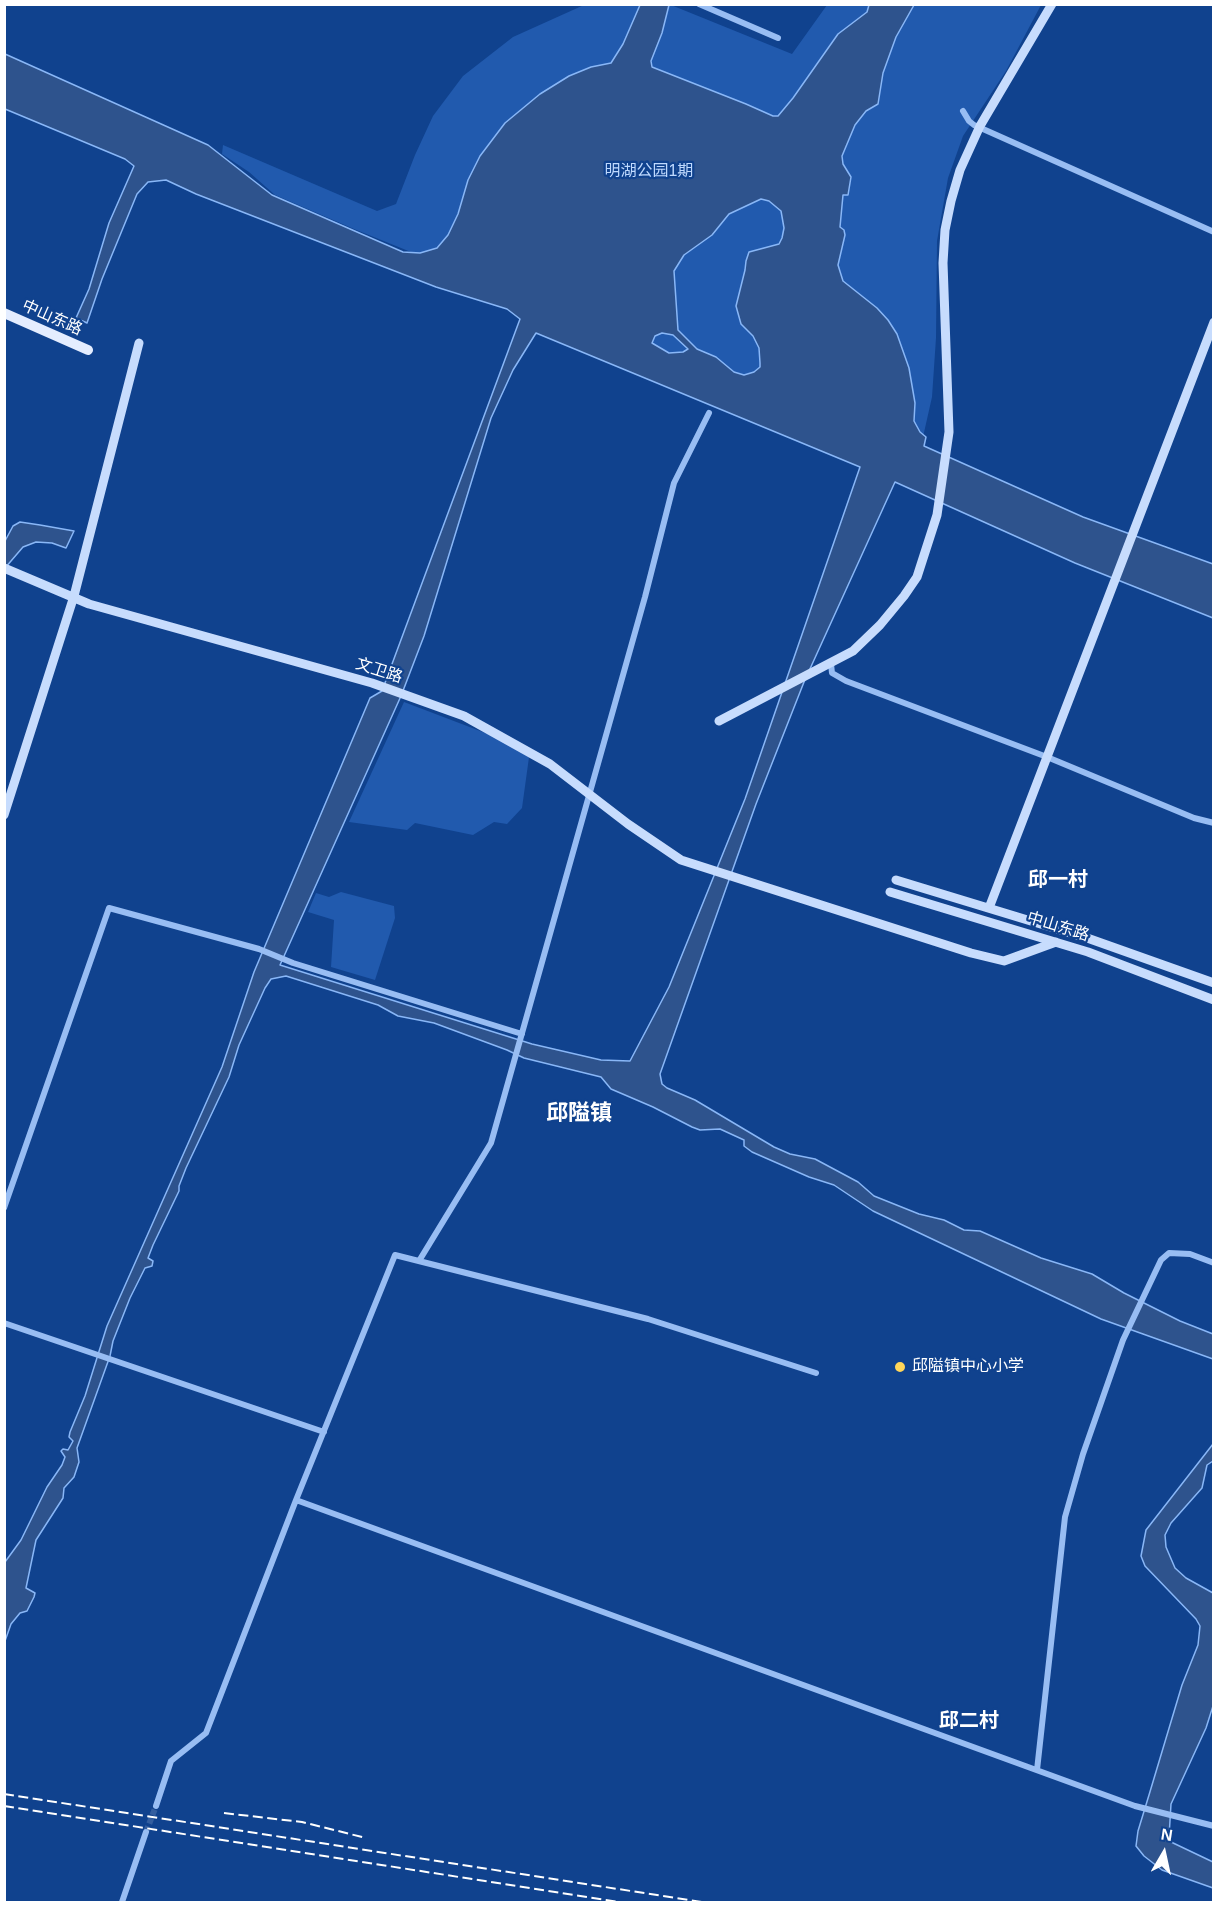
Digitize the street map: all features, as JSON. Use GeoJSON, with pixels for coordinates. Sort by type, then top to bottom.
{"type":"FeatureCollection","features":[{"type":"Feature","properties":{"kind":"main road","name":"中山东路"},"geometry":{"type":"LineString","coordinates":[[4,313],[88,350]]}},
{"type":"Feature","properties":{"kind":"street"},"geometry":{"type":"LineString","coordinates":[[699,4],[778,38]]}},
{"type":"Feature","properties":{"kind":"street"},"geometry":{"type":"LineString","coordinates":[[719,721],[853,651],[880,625],[917,577],[937,515],[949,432],[943,263],[945,230],[960,170],[980,126],[1052,4]]}},
{"type":"Feature","properties":{"kind":"street"},"geometry":{"type":"LineString","coordinates":[[963,111],[969,121],[1214,232]]}},
{"type":"Feature","properties":{"kind":"street"},"geometry":{"type":"LineString","coordinates":[[989,908],[1214,322]]}},
{"type":"Feature","properties":{"kind":"street"},"geometry":{"type":"LineString","coordinates":[[4,814],[74,597],[139,343]]}},
{"type":"Feature","properties":{"kind":"street"},"geometry":{"type":"LineString","coordinates":[[418,1261],[491,1143],[645,597],[674,483],[709,413]]}},
{"type":"Feature","properties":{"kind":"street","name":"文卫路"},"geometry":{"type":"LineString","coordinates":[[4,568],[89,604],[372,683],[464,716],[550,764],[620,818],[681,860],[840,909],[970,953],[1004,961],[1056,942]]}},
{"type":"Feature","properties":{"kind":"street"},"geometry":{"type":"LineString","coordinates":[[831,663],[832,673],[846,681],[1047,757],[1194,818],[1214,823]]}},
{"type":"Feature","properties":{"kind":"street","name":"中山东路"},"geometry":{"type":"LineString","coordinates":[[896,880],[1090,939],[1214,983]]}},
{"type":"Feature","properties":{"kind":"street","name":"中山东路"},"geometry":{"type":"LineString","coordinates":[[890,892],[1088,952],[1214,1000]]}},
{"type":"Feature","properties":{"kind":"street"},"geometry":{"type":"LineString","coordinates":[[4,1208],[109,908],[260,949],[293,963],[522,1034]]}},
{"type":"Feature","properties":{"kind":"street"},"geometry":{"type":"LineString","coordinates":[[1037,1770],[1065,1517],[1083,1454],[1123,1340],[1161,1260],[1168,1253],[1190,1254],[1214,1263]]}},
{"type":"Feature","properties":{"kind":"street"},"geometry":{"type":"LineString","coordinates":[[156,1806],[171,1761],[206,1733],[296,1500],[395,1255],[648,1319],[816,1373]]}},
{"type":"Feature","properties":{"kind":"street"},"geometry":{"type":"LineString","coordinates":[[4,1323],[324,1432]]}},
{"type":"Feature","properties":{"kind":"street"},"geometry":{"type":"LineString","coordinates":[[296,1500],[1135,1806],[1214,1826]]}},
{"type":"Feature","properties":{"kind":"street"},"geometry":{"type":"LineString","coordinates":[[122,1902],[146,1832]]}},
{"type":"Feature","properties":{"kind":"green space","name":"明湖公园1期"},"geometry":{"type":"Polygon","coordinates":[[[584,5],[671,5],[792,54],[827,5],[1041,5],[1006,71],[963,136],[948,178],[937,241],[936,338],[932,397],[923,437],[666,355],[275,195],[249,172],[222,154],[223,145],[377,211],[396,204],[433,116],[463,76],[513,37],[584,5]]]}},
{"type":"Feature","properties":{"kind":"green space"},"geometry":{"type":"Polygon","coordinates":[[[404,702],[530,750],[522,808],[507,824],[494,822],[473,835],[415,823],[407,830],[349,822],[404,702]]]}},
{"type":"Feature","properties":{"kind":"green space"},"geometry":{"type":"Polygon","coordinates":[[[341,892],[394,906],[395,918],[375,980],[331,967],[334,920],[308,912],[316,893],[329,897],[341,892]]]}},
{"type":"Feature","properties":{"kind":"shaded area"},"geometry":{"type":"Polygon","coordinates":[[[640,5],[669,5],[662,33],[651,61],[652,67],[773,116],[778,116],[838,34],[867,12],[869,5],[914,5],[896,37],[883,73],[878,104],[866,111],[855,125],[842,156],[843,164],[851,177],[848,195],[843,195],[840,227],[844,230],[845,235],[838,265],[843,281],[877,308],[897,334],[909,368],[915,403],[914,421],[926,437],[924,446],[1083,517],[1213,564],[1213,618],[1075,563],[895,482],[804,682],[756,804],[660,1074],[662,1084],[695,1100],[774,1147],[790,1154],[815,1159],[858,1182],[874,1196],[919,1214],[944,1220],[964,1230],[980,1231],[1041,1258],[1092,1274],[1180,1321],[1213,1334],[1213,1359],[1101,1319],[873,1211],[834,1185],[809,1177],[752,1152],[744,1146],[744,1140],[720,1129],[700,1130],[692,1127],[611,1089],[601,1077],[524,1058],[434,1023],[398,1016],[378,1005],[286,976],[271,979],[239,1045],[229,1077],[153,1245],[148,1258],[153,1261],[152,1266],[145,1268],[130,1298],[77,1448],[79,1462],[74,1477],[64,1488],[63,1498],[36,1540],[26,1588],[35,1593],[34,1597],[27,1611],[20,1613],[11,1624],[5,1641],[5,1562],[21,1540],[47,1487],[62,1465],[65,1457],[61,1451],[68,1450],[73,1441],[69,1437],[70,1432],[85,1396],[107,1326],[222,1067],[254,972],[370,698],[382,691],[520,319],[507,309],[436,287],[196,194],[166,180],[148,182],[137,194],[102,279],[87,323],[76,318],[89,289],[109,223],[134,166],[125,159],[5,109],[5,54],[208,145],[272,195],[403,252],[420,253],[437,248],[448,235],[458,214],[468,180],[480,156],[505,123],[540,94],[569,76],[591,67],[611,63],[623,44],[640,5]],[[761,199],[729,214],[712,235],[684,255],[674,271],[678,330],[697,349],[716,357],[734,372],[744,375],[760,367],[759,348],[753,336],[741,324],[736,306],[746,261],[749,252],[779,244],[784,228],[781,211],[769,201],[761,199]],[[536,333],[513,370],[491,418],[424,636],[401,696],[280,965],[532,1044],[601,1060],[630,1061],[669,987],[745,799],[860,467],[536,333]],[[662,333],[655,336],[652,343],[669,353],[683,352],[688,349],[673,335],[662,333]]]}},
{"type":"Feature","properties":{"kind":"shaded area"},"geometry":{"type":"Polygon","coordinates":[[[20,522],[74,531],[66,548],[52,543],[36,542],[23,547],[5,568],[5,541],[13,526],[20,522]]]}},
{"type":"Feature","properties":{"kind":"shaded area"},"geometry":{"type":"Polygon","coordinates":[[[1213,1444],[1213,1461],[1207,1465],[1202,1488],[1171,1523],[1165,1535],[1166,1547],[1175,1568],[1186,1578],[1213,1593],[1213,1706],[1206,1728],[1171,1804],[1169,1837],[1171,1842],[1213,1862],[1213,1888],[1162,1870],[1144,1856],[1136,1846],[1138,1831],[1182,1685],[1198,1645],[1200,1626],[1145,1566],[1141,1556],[1146,1530],[1213,1444]]]}},
{"type":"Feature","properties":{"kind":"tunnel"},"geometry":{"type":"LineString","coordinates":[[146,1832],[156,1806]]}},
{"type":"Feature","properties":{"kind":"railway"},"geometry":{"type":"LineString","coordinates":[[4,1794],[702,1902]]}},
{"type":"Feature","properties":{"kind":"railway"},"geometry":{"type":"LineString","coordinates":[[4,1806],[619,1902]]}},
{"type":"Feature","properties":{"kind":"railway"},"geometry":{"type":"LineString","coordinates":[[224,1813],[302,1822],[366,1838]]}},
{"type":"Feature","properties":{"kind":"place","name":"邱隘镇中心小学"},"geometry":{"type":"Point","coordinates":[900,1367]}},
{"type":"Feature","properties":{"kind":"district","name":"邱一村"},"geometry":{"type":"Point","coordinates":[1058,880]}},
{"type":"Feature","properties":{"kind":"district","name":"邱隘镇"},"geometry":{"type":"Point","coordinates":[579,1114]}},
{"type":"Feature","properties":{"kind":"district","name":"邱二村"},"geometry":{"type":"Point","coordinates":[969,1721]}}]}
